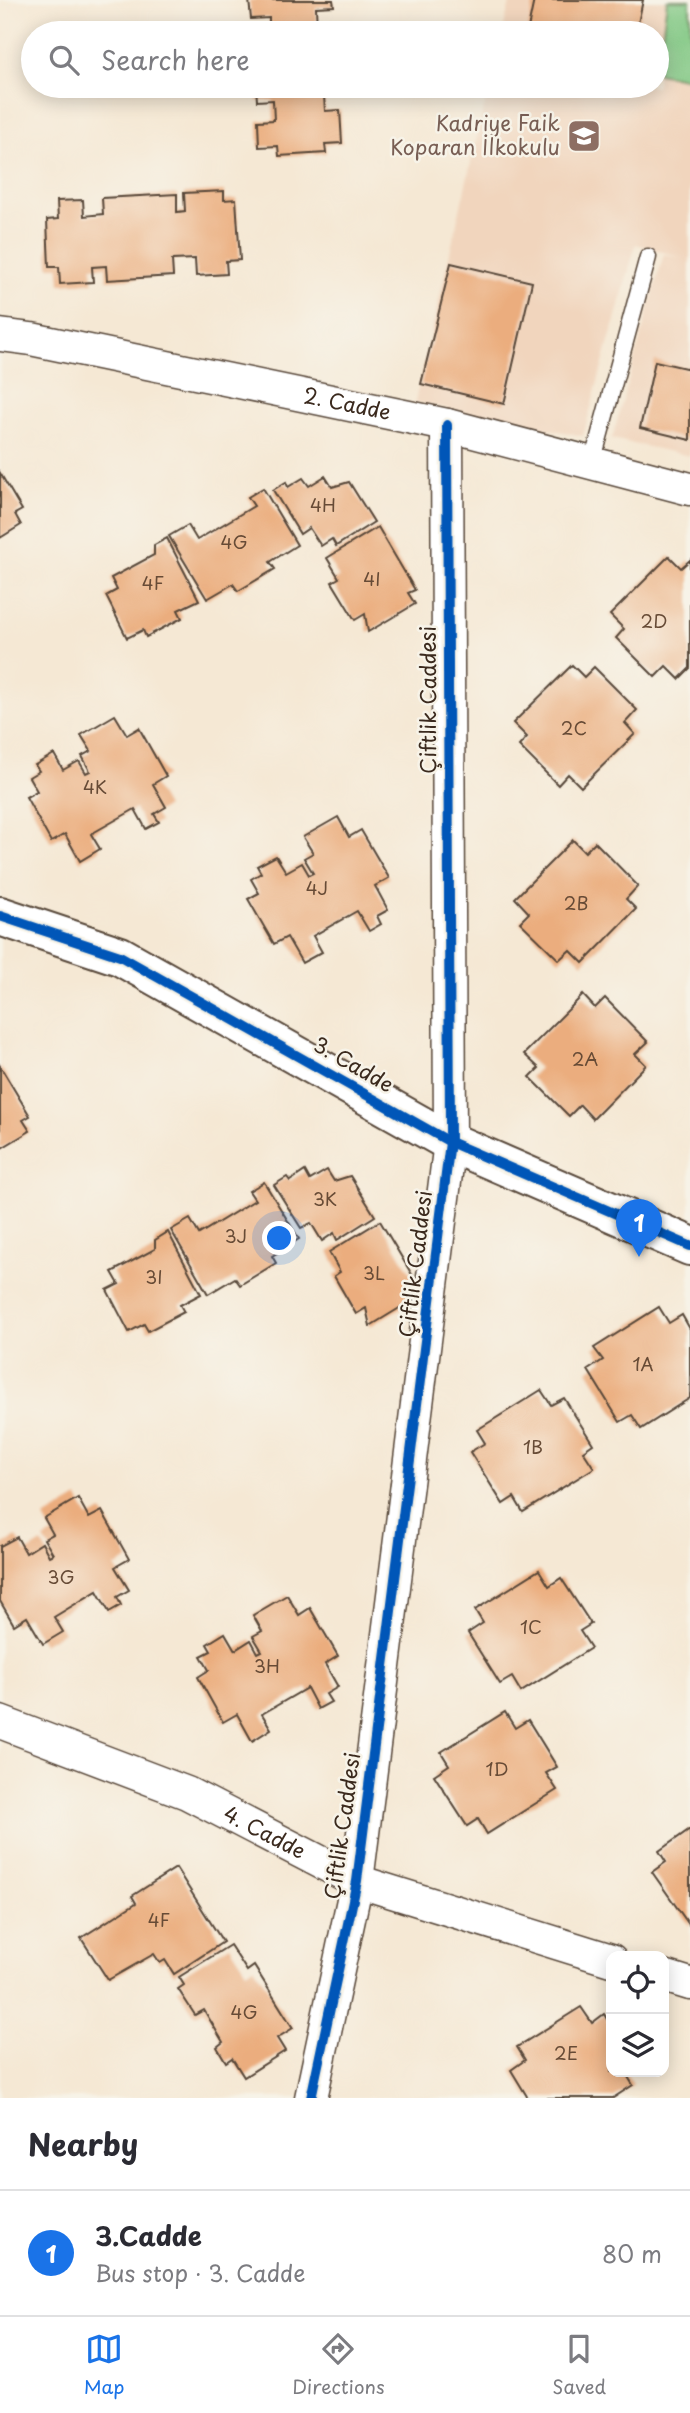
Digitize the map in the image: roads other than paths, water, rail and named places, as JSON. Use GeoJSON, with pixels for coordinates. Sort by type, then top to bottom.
{"type":"FeatureCollection","features":[{"type":"Feature","properties":{"kind":"street","name":"2. Cadde"},"geometry":{"type":"LineString","coordinates":[[0,335],[31,339],[447,425],[690,489]]}},
{"type":"Feature","properties":{"kind":"street","name":"Çiftlik Caddesi"},"geometry":{"type":"LineString","coordinates":[[311,2098],[356,1881],[450,1142],[447,425]]}},
{"type":"Feature","properties":{"kind":"street","name":"3. Cadde"},"geometry":{"type":"LineString","coordinates":[[0,916],[120,956],[450,1142],[690,1246]]}},
{"type":"Feature","properties":{"kind":"street","name":"4. Cadde"},"geometry":{"type":"LineString","coordinates":[[0,1722],[187,1793],[356,1881],[606,1958]]}},
{"type":"Feature","properties":{"kind":"street"},"geometry":{"type":"LineString","coordinates":[[669,1978],[690,1984]]}},
{"type":"Feature","properties":{"kind":"lane"},"geometry":{"type":"LineString","coordinates":[[592,463],[648,257]]}},
{"type":"Feature","properties":{"kind":"place","name":"Kadriye Faik Koparan İlkokulu"},"geometry":{"type":"Point","coordinates":[584,136]}},
{"type":"Feature","properties":{"kind":"place","name":"3.Cadde"},"geometry":{"type":"Point","coordinates":[639,1257]}}]}
